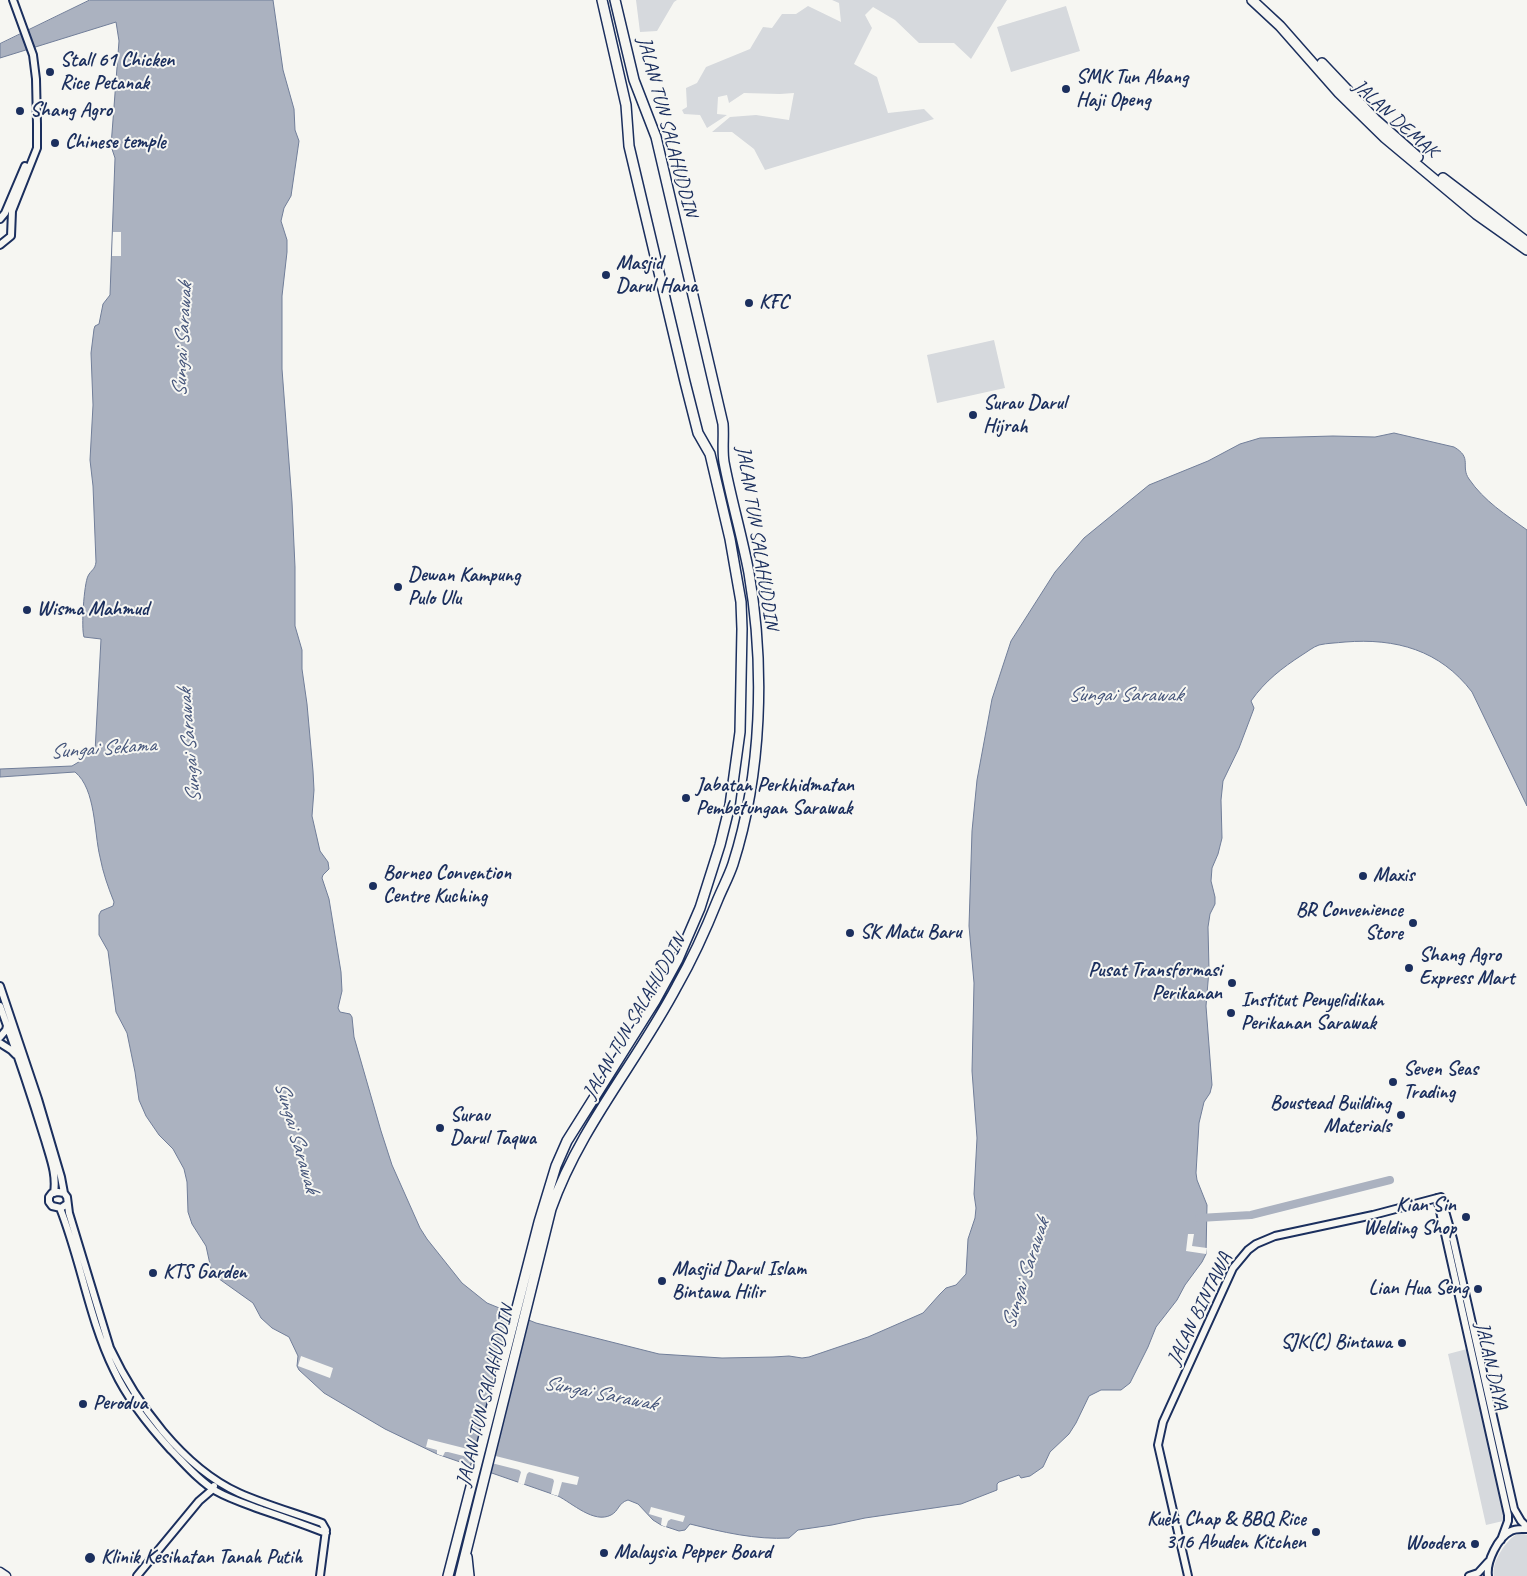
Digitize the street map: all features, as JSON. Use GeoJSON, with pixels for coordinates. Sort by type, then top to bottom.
{"type":"FeatureCollection","features":[{"type":"Feature","properties":{"kind":"highway","name":"JALAN TUN SALAHUDDIN"},"geometry":{"type":"LineString","coordinates":[[460,1576],[535,1256],[548,1189],[567,1141],[655,1001],[678,959],[707,888],[720,845],[730,804],[740,732],[741,602],[730,539],[710,454],[698,433],[689,399],[629,146],[626,105],[602,0]]}},
{"type":"Feature","properties":{"kind":"highway","name":"JALAN TUN SALAHUDDIN"},"geometry":{"type":"LineString","coordinates":[[448,1576],[535,1256],[551,1209],[566,1170],[579,1144],[666,1007],[706,929],[732,865],[747,807],[754,764],[758,689],[756,635],[749,573],[724,460],[723,424],[656,138],[634,80],[615,0]]}},
{"type":"Feature","properties":{"kind":"highway","name":"JALAN DEMAK"},"geometry":{"type":"LineString","coordinates":[[1252,0],[1280,26],[1364,119],[1476,214],[1527,250]]}},
{"type":"Feature","properties":{"kind":"highway","name":"JALAN DEMAK"},"geometry":{"type":"LineString","coordinates":[[1261,0],[1386,129],[1445,179],[1527,242]]}},
{"type":"Feature","properties":{"kind":"highway"},"geometry":{"type":"LineString","coordinates":[[730,804],[732,808],[739,812],[747,807]]}},
{"type":"Feature","properties":{"kind":"highway"},"geometry":{"type":"LineString","coordinates":[[466,1551],[469,1576]]}},
{"type":"Feature","properties":{"kind":"highway"},"geometry":{"type":"LineString","coordinates":[[440,1576],[452,1562]]}},
{"type":"Feature","properties":{"kind":"main road"},"geometry":{"type":"LineString","coordinates":[[0,1572],[6,1576]]}},
{"type":"Feature","properties":{"kind":"street"},"geometry":{"type":"LineString","coordinates":[[0,245],[10,236],[12,211],[37,148],[36,80],[32,52],[13,0]]}},
{"type":"Feature","properties":{"kind":"street"},"geometry":{"type":"LineString","coordinates":[[11,227],[7,222],[0,220],[5,213],[36,140]]}},
{"type":"Feature","properties":{"kind":"street"},"geometry":{"type":"LineString","coordinates":[[0,986],[18,1037],[64,1193],[67,1197],[67,1204],[100,1318],[110,1348],[120,1369],[136,1397],[158,1426],[208,1474],[240,1493],[322,1523],[325,1526],[326,1533],[320,1576]]}},
{"type":"Feature","properties":{"kind":"street"},"geometry":{"type":"LineString","coordinates":[[0,993],[9,1018],[6,1030],[0,1037]]}},
{"type":"Feature","properties":{"kind":"street"},"geometry":{"type":"LineString","coordinates":[[0,1006],[35,1106],[54,1171],[54,1193]]}},
{"type":"Feature","properties":{"kind":"street"},"geometry":{"type":"LineString","coordinates":[[0,1022],[14,1033],[27,1068]]}},
{"type":"Feature","properties":{"kind":"street"},"geometry":{"type":"LineString","coordinates":[[0,1043],[11,1050],[18,1058]]}},
{"type":"Feature","properties":{"kind":"street"},"geometry":{"type":"LineString","coordinates":[[64,1193],[54,1193],[49,1197],[50,1204],[60,1208],[97,1329],[114,1371],[147,1422],[163,1441],[213,1489],[226,1496],[326,1533]]}},
{"type":"Feature","properties":{"kind":"street","name":"JALAN DAYA"},"geometry":{"type":"LineString","coordinates":[[1439,1198],[1453,1238],[1514,1509],[1527,1528]]}},
{"type":"Feature","properties":{"kind":"street","name":"JALAN DAYA"},"geometry":{"type":"LineString","coordinates":[[1439,1198],[1508,1515],[1508,1521],[1501,1540],[1490,1560]]}},
{"type":"Feature","properties":{"kind":"street","name":"JALAN BINTAWA"},"geometry":{"type":"LineString","coordinates":[[1188,1576],[1158,1439],[1163,1422],[1233,1268],[1248,1250],[1256,1244],[1275,1236],[1373,1215],[1439,1198]]}},
{"type":"Feature","properties":{"kind":"street"},"geometry":{"type":"LineString","coordinates":[[60,1208],[67,1204]]}},
{"type":"Feature","properties":{"kind":"street"},"geometry":{"type":"LineString","coordinates":[[1495,1456],[1495,1448],[1499,1441]]}},
{"type":"Feature","properties":{"kind":"street"},"geometry":{"type":"LineString","coordinates":[[137,1576],[199,1500],[213,1489],[214,1483],[208,1474]]}},
{"type":"Feature","properties":{"kind":"street"},"geometry":{"type":"LineString","coordinates":[[199,1500],[205,1488],[202,1480]]}},
{"type":"Feature","properties":{"kind":"street"},"geometry":{"type":"LineString","coordinates":[[199,1500],[214,1495],[226,1496]]}},
{"type":"Feature","properties":{"kind":"street"},"geometry":{"type":"LineString","coordinates":[[1501,1540],[1511,1531],[1527,1528]]}},
{"type":"Feature","properties":{"kind":"street"},"geometry":{"type":"LineString","coordinates":[[1469,1576],[1478,1573],[1490,1560]]}},
{"type":"Feature","properties":{"kind":"street"},"geometry":{"type":"LineString","coordinates":[[1488,1576],[1490,1560]]}},
{"type":"Feature","properties":{"kind":"shaded area"},"geometry":{"type":"Polygon","coordinates":[[[636,0],[677,0],[657,31],[640,32],[636,0]]]}},
{"type":"Feature","properties":{"kind":"shaded area"},"geometry":{"type":"Polygon","coordinates":[[[832,0],[1007,0],[971,59],[954,43],[919,43],[895,20],[873,7],[865,15],[872,28],[854,64],[877,77],[888,113],[924,109],[934,119],[765,170],[754,149],[732,132],[712,132],[730,117],[756,115],[789,120],[794,93],[744,93],[729,103],[727,95],[718,97],[717,114],[727,115],[707,128],[700,115],[684,114],[682,110],[687,107],[686,88],[697,83],[706,67],[750,49],[763,27],[772,28],[782,14],[796,14],[808,6],[841,22],[839,3],[832,0]]]}},
{"type":"Feature","properties":{"kind":"shaded area"},"geometry":{"type":"Polygon","coordinates":[[[1066,6],[1080,51],[1011,72],[997,27],[1066,6]]]}},
{"type":"Feature","properties":{"kind":"shaded area"},"geometry":{"type":"Polygon","coordinates":[[[994,340],[1005,388],[937,403],[927,355],[994,340]]]}},
{"type":"Feature","properties":{"kind":"shaded area"},"geometry":{"type":"Polygon","coordinates":[[[1467,1349],[1505,1516],[1503,1521],[1486,1525],[1448,1354],[1467,1349]]]}},
{"type":"Feature","properties":{"kind":"shaded area"},"geometry":{"type":"Polygon","coordinates":[[[1520,1533],[1527,1535],[1527,1576],[1494,1576],[1493,1571],[1501,1551],[1510,1539],[1520,1533]]]}},
{"type":"Feature","properties":{"kind":"water","name":"Sungai Sarawak"},"geometry":{"type":"Polygon","coordinates":[[[90,0],[273,0],[283,70],[294,109],[295,130],[299,141],[291,196],[284,208],[281,221],[287,240],[282,296],[282,369],[292,502],[295,626],[302,650],[302,669],[313,771],[312,816],[320,851],[328,862],[329,869],[322,878],[329,899],[341,972],[342,991],[338,1008],[340,1012],[350,1014],[352,1017],[354,1037],[381,1131],[392,1165],[420,1228],[462,1283],[487,1303],[536,1323],[659,1354],[722,1358],[789,1356],[802,1358],[868,1337],[923,1313],[946,1288],[956,1285],[966,1274],[968,1239],[975,1218],[976,1208],[974,1194],[977,1138],[972,1071],[974,983],[969,926],[972,831],[977,780],[992,699],[1011,641],[1055,572],[1084,538],[1149,485],[1208,461],[1240,444],[1260,438],[1375,437],[1394,433],[1454,447],[1460,451],[1465,459],[1469,479],[1475,487],[1496,507],[1527,530],[1527,806],[1472,692],[1446,666],[1416,650],[1382,642],[1364,641],[1319,645],[1281,670],[1262,687],[1251,701],[1254,708],[1253,711],[1239,748],[1223,781],[1221,800],[1222,838],[1212,868],[1211,881],[1215,904],[1210,914],[1208,927],[1209,970],[1206,1006],[1212,1085],[1210,1093],[1204,1102],[1199,1123],[1196,1173],[1207,1205],[1206,1254],[1177,1300],[1156,1327],[1130,1383],[1121,1390],[1101,1390],[1089,1396],[1069,1434],[1050,1452],[1043,1467],[1030,1476],[1021,1478],[1019,1475],[999,1482],[997,1490],[961,1504],[798,1530],[789,1538],[752,1537],[690,1524],[685,1530],[679,1531],[661,1525],[653,1520],[638,1504],[628,1500],[622,1503],[611,1515],[598,1517],[583,1512],[558,1496],[437,1454],[385,1429],[324,1393],[299,1370],[297,1366],[298,1356],[289,1337],[272,1328],[261,1318],[253,1303],[215,1276],[211,1269],[206,1246],[192,1224],[188,1212],[187,1182],[184,1169],[173,1149],[159,1135],[146,1116],[139,1100],[127,1033],[116,1012],[108,951],[99,935],[99,915],[101,911],[113,906],[114,902],[101,863],[91,800],[87,789],[75,772],[0,777],[0,769],[72,766],[82,760],[83,756],[94,754],[95,752],[101,639],[84,637],[83,616],[87,581],[96,562],[90,460],[93,405],[91,353],[94,329],[99,324],[103,304],[110,295],[115,158],[111,146],[119,41],[116,22],[0,58],[0,44],[90,0]]]}},
{"type":"Feature","properties":{"kind":"pier"},"geometry":{"type":"Polygon","coordinates":[[[113,232],[121,232],[121,256],[112,256],[113,232]]]}},
{"type":"Feature","properties":{"kind":"pier"},"geometry":{"type":"Polygon","coordinates":[[[1188,1234],[1194,1234],[1192,1246],[1207,1248],[1206,1254],[1186,1251],[1188,1234]]]}},
{"type":"Feature","properties":{"kind":"pier"},"geometry":{"type":"Polygon","coordinates":[[[301,1356],[333,1368],[330,1378],[298,1366],[301,1356]]]}},
{"type":"Feature","properties":{"kind":"pier"},"geometry":{"type":"Polygon","coordinates":[[[428,1439],[579,1477],[577,1485],[562,1482],[558,1496],[551,1494],[553,1479],[529,1472],[524,1485],[518,1483],[521,1472],[519,1470],[448,1452],[445,1452],[443,1456],[437,1454],[437,1450],[426,1447],[428,1439]]]}},
{"type":"Feature","properties":{"kind":"pier"},"geometry":{"type":"Polygon","coordinates":[[[651,1507],[685,1516],[683,1522],[671,1519],[666,1527],[661,1525],[662,1518],[649,1514],[651,1507]]]}},
{"type":"Feature","properties":{"kind":"waterway"},"geometry":{"type":"LineString","coordinates":[[1199,1218],[1251,1215],[1390,1180]]}},
{"type":"Feature","properties":{"kind":"place","name":"Stall 61 Chicken Rice Petanak"},"geometry":{"type":"Point","coordinates":[50,72]}},
{"type":"Feature","properties":{"kind":"place","name":"SMK Tun Abang Haji Openg"},"geometry":{"type":"Point","coordinates":[1066,89]}},
{"type":"Feature","properties":{"kind":"place","name":"Shang Agro"},"geometry":{"type":"Point","coordinates":[20,111]}},
{"type":"Feature","properties":{"kind":"place","name":"Chinese temple"},"geometry":{"type":"Point","coordinates":[55,143]}},
{"type":"Feature","properties":{"kind":"place","name":"Masjid Darul Hana"},"geometry":{"type":"Point","coordinates":[606,275]}},
{"type":"Feature","properties":{"kind":"place","name":"KFC"},"geometry":{"type":"Point","coordinates":[749,303]}},
{"type":"Feature","properties":{"kind":"place","name":"Surau Darul Hijrah"},"geometry":{"type":"Point","coordinates":[973,415]}},
{"type":"Feature","properties":{"kind":"place","name":"Dewan Kampung Pulo Ulu"},"geometry":{"type":"Point","coordinates":[398,587]}},
{"type":"Feature","properties":{"kind":"place","name":"Wisma Mahmud"},"geometry":{"type":"Point","coordinates":[27,610]}},
{"type":"Feature","properties":{"kind":"place","name":"Jabatan Perkhidmatan Pembetungan Sarawak"},"geometry":{"type":"Point","coordinates":[686,798]}},
{"type":"Feature","properties":{"kind":"place","name":"Maxis"},"geometry":{"type":"Point","coordinates":[1363,876]}},
{"type":"Feature","properties":{"kind":"place","name":"Borneo Convention Centre Kuching"},"geometry":{"type":"Point","coordinates":[373,886]}},
{"type":"Feature","properties":{"kind":"place","name":"BR Convenience Store"},"geometry":{"type":"Point","coordinates":[1413,923]}},
{"type":"Feature","properties":{"kind":"place","name":"SK Matu Baru"},"geometry":{"type":"Point","coordinates":[850,933]}},
{"type":"Feature","properties":{"kind":"place","name":"Shang Agro Express Mart"},"geometry":{"type":"Point","coordinates":[1409,968]}},
{"type":"Feature","properties":{"kind":"place","name":"Pusat Transformasi Perikanan"},"geometry":{"type":"Point","coordinates":[1232,983]}},
{"type":"Feature","properties":{"kind":"place","name":"Institut Penyelidikan Perikanan Sarawak"},"geometry":{"type":"Point","coordinates":[1231,1013]}},
{"type":"Feature","properties":{"kind":"place","name":"Seven Seas Trading"},"geometry":{"type":"Point","coordinates":[1393,1082]}},
{"type":"Feature","properties":{"kind":"place","name":"Boustead Building Materials"},"geometry":{"type":"Point","coordinates":[1401,1115]}},
{"type":"Feature","properties":{"kind":"place","name":"Surau Darul Taqwa"},"geometry":{"type":"Point","coordinates":[440,1128]}},
{"type":"Feature","properties":{"kind":"place","name":"Kian Sin Welding Shop"},"geometry":{"type":"Point","coordinates":[1466,1217]}},
{"type":"Feature","properties":{"kind":"place","name":"KTS Garden"},"geometry":{"type":"Point","coordinates":[153,1273]}},
{"type":"Feature","properties":{"kind":"place","name":"Masjid Darul Islam Bintawa Hilir"},"geometry":{"type":"Point","coordinates":[662,1281]}},
{"type":"Feature","properties":{"kind":"place","name":"Lian Hua Seng"},"geometry":{"type":"Point","coordinates":[1478,1289]}},
{"type":"Feature","properties":{"kind":"place","name":"SJK(C) Bintawa"},"geometry":{"type":"Point","coordinates":[1402,1343]}},
{"type":"Feature","properties":{"kind":"place","name":"Perodua"},"geometry":{"type":"Point","coordinates":[83,1404]}},
{"type":"Feature","properties":{"kind":"place","name":"Kueh Chap & BBQ Rice 316 Abuden Kitchen"},"geometry":{"type":"Point","coordinates":[1316,1532]}},
{"type":"Feature","properties":{"kind":"place","name":"Woodera"},"geometry":{"type":"Point","coordinates":[1475,1544]}},
{"type":"Feature","properties":{"kind":"place","name":"Malaysia Pepper Board"},"geometry":{"type":"Point","coordinates":[604,1553]}},
{"type":"Feature","properties":{"kind":"place","name":"Klinik Kesihatan Tanah Putih"},"geometry":{"type":"Point","coordinates":[90,1558]}},
{"type":"Feature","properties":{"kind":"water label","name":"Sungai Sekama"},"geometry":{"type":"Point","coordinates":[103,749]}}]}
